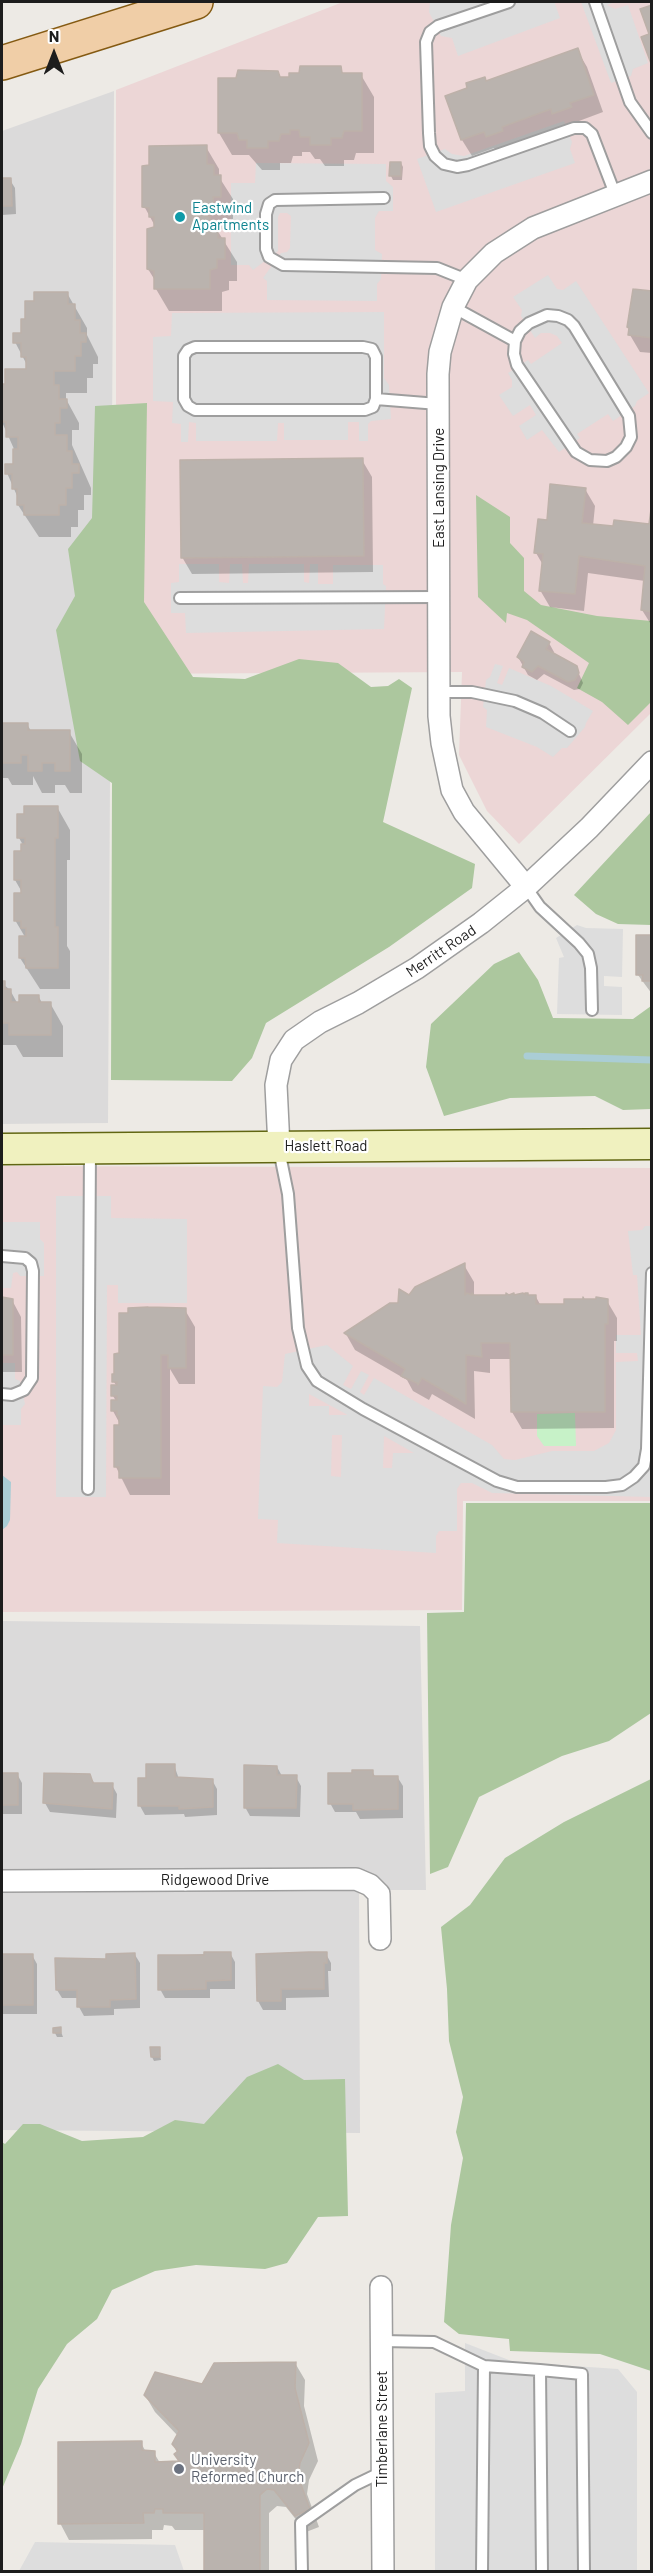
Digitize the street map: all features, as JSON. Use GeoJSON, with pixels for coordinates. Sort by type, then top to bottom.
{"type":"FeatureCollection","features":[{"type":"Feature","properties":{"kind":"main road"},"geometry":{"type":"LineString","coordinates":[[2,63],[196,2]]}},
{"type":"Feature","properties":{"kind":"main road","name":"Haslett Road"},"geometry":{"type":"LineString","coordinates":[[2,1149],[651,1144]]}},
{"type":"Feature","properties":{"kind":"street","name":"East Lansing Drive"},"geometry":{"type":"LineString","coordinates":[[526,887],[464,812],[452,790],[442,742],[438,404],[440,352],[453,307],[467,280],[494,253],[532,228],[651,181]]}},
{"type":"Feature","properties":{"kind":"street","name":"Merritt Road"},"geometry":{"type":"LineString","coordinates":[[279,1147],[276,1085],[281,1060],[294,1040],[320,1022],[358,1003],[417,968],[481,923],[526,887],[589,828],[651,762]]}},
{"type":"Feature","properties":{"kind":"street","name":"Ridgewood Drive"},"geometry":{"type":"LineString","coordinates":[[2,1881],[356,1879],[379,1894],[380,1939]]}},
{"type":"Feature","properties":{"kind":"street","name":"Timberlane Street"},"geometry":{"type":"LineString","coordinates":[[381,2287],[383,2571]]}},
{"type":"Feature","properties":{"kind":"lane"},"geometry":{"type":"LineString","coordinates":[[509,2],[438,26],[430,32],[426,42],[429,133],[430,146],[435,156],[444,164],[468,165],[574,128],[585,128],[592,134],[615,194]]}},
{"type":"Feature","properties":{"kind":"lane"},"geometry":{"type":"LineString","coordinates":[[595,2],[630,102],[651,133]]}},
{"type":"Feature","properties":{"kind":"lane"},"geometry":{"type":"LineString","coordinates":[[384,198],[284,198],[275,200],[269,204],[266,214],[266,249],[269,257],[283,265],[437,268],[467,280]]}},
{"type":"Feature","properties":{"kind":"lane"},"geometry":{"type":"LineString","coordinates":[[453,307],[515,341]]}},
{"type":"Feature","properties":{"kind":"lane"},"geometry":{"type":"LineString","coordinates":[[547,315],[568,320],[574,326],[629,416],[631,437],[626,447],[616,457],[607,461],[590,460],[576,452],[567,442],[517,365],[513,354],[515,341],[529,323],[547,315]]}},
{"type":"Feature","properties":{"kind":"lane"},"geometry":{"type":"LineString","coordinates":[[195,347],[363,347],[372,349],[376,357],[376,399],[373,407],[365,410],[195,410],[188,406],[184,399],[184,356],[188,350],[195,347]]}},
{"type":"Feature","properties":{"kind":"lane"},"geometry":{"type":"LineString","coordinates":[[376,399],[438,404]]}},
{"type":"Feature","properties":{"kind":"lane"},"geometry":{"type":"LineString","coordinates":[[180,598],[440,597]]}},
{"type":"Feature","properties":{"kind":"lane"},"geometry":{"type":"LineString","coordinates":[[440,692],[471,692],[515,701],[543,712],[570,731]]}},
{"type":"Feature","properties":{"kind":"lane"},"geometry":{"type":"LineString","coordinates":[[526,887],[540,907],[588,954],[591,968],[592,1010]]}},
{"type":"Feature","properties":{"kind":"lane"},"geometry":{"type":"LineString","coordinates":[[279,1147],[288,1194],[291,1262],[301,1348],[307,1366],[317,1381],[497,1481],[518,1487],[606,1487],[622,1485],[644,1466],[647,1449],[651,1273]]}},
{"type":"Feature","properties":{"kind":"lane"},"geometry":{"type":"LineString","coordinates":[[88,1489],[90,1149]]}},
{"type":"Feature","properties":{"kind":"lane"},"geometry":{"type":"LineString","coordinates":[[2,1256],[25,1258],[31,1263],[33,1271],[32,1378],[24,1390],[12,1395],[2,1394]]}},
{"type":"Feature","properties":{"kind":"lane"},"geometry":{"type":"LineString","coordinates":[[382,2341],[434,2342],[484,2366],[582,2374],[584,2571]]}},
{"type":"Feature","properties":{"kind":"lane"},"geometry":{"type":"LineString","coordinates":[[482,2571],[484,2366]]}},
{"type":"Feature","properties":{"kind":"lane"},"geometry":{"type":"LineString","coordinates":[[540,2370],[542,2571]]}},
{"type":"Feature","properties":{"kind":"lane"},"geometry":{"type":"LineString","coordinates":[[302,2571],[301,2523],[355,2485],[382,2472]]}},
{"type":"Feature","properties":{"kind":"shaded area"},"geometry":{"type":"Polygon","coordinates":[[[343,2],[651,2],[651,713],[519,844],[487,811],[459,755],[462,672],[116,674],[116,90],[343,2]]]}},
{"type":"Feature","properties":{"kind":"shaded area"},"geometry":{"type":"Polygon","coordinates":[[[430,2],[556,2],[560,18],[458,56],[452,38],[441,36],[429,12],[430,2]]]}},
{"type":"Feature","properties":{"kind":"shaded area"},"geometry":{"type":"Polygon","coordinates":[[[581,2],[615,2],[607,5],[615,9],[628,5],[648,63],[633,69],[631,76],[611,83],[581,2]]]}},
{"type":"Feature","properties":{"kind":"shaded area"},"geometry":{"type":"Polygon","coordinates":[[[114,91],[108,1123],[2,1124],[2,131],[114,91]]]}},
{"type":"Feature","properties":{"kind":"shaded area"},"geometry":{"type":"Polygon","coordinates":[[[564,121],[572,142],[570,149],[575,163],[436,212],[417,159],[445,149],[452,154],[464,156],[564,121]]]}},
{"type":"Feature","properties":{"kind":"shaded area"},"geometry":{"type":"Polygon","coordinates":[[[256,163],[386,164],[386,181],[393,187],[393,211],[379,211],[375,218],[375,250],[382,254],[377,301],[267,300],[267,281],[263,278],[281,253],[287,252],[290,248],[291,216],[287,213],[280,213],[278,217],[278,251],[253,270],[249,265],[231,265],[231,183],[255,183],[256,163]]]}},
{"type":"Feature","properties":{"kind":"shaded area"},"geometry":{"type":"Polygon","coordinates":[[[548,275],[557,289],[563,290],[576,281],[649,393],[613,421],[608,414],[577,434],[580,438],[559,452],[542,430],[527,440],[519,426],[536,415],[530,405],[513,416],[499,395],[512,387],[512,380],[508,373],[528,360],[531,364],[562,343],[557,336],[550,333],[541,333],[535,338],[521,316],[522,310],[513,297],[548,275]]]}},
{"type":"Feature","properties":{"kind":"shaded area"},"geometry":{"type":"Polygon","coordinates":[[[384,312],[384,378],[389,385],[391,419],[371,421],[368,424],[368,441],[359,441],[359,422],[348,422],[348,440],[284,440],[284,423],[278,423],[277,441],[196,441],[196,423],[189,422],[188,442],[181,442],[181,424],[172,423],[173,402],[153,401],[153,337],[171,336],[172,313],[384,312]]]}},
{"type":"Feature","properties":{"kind":"shaded area"},"geometry":{"type":"Polygon","coordinates":[[[179,564],[219,564],[219,582],[229,583],[230,564],[242,564],[243,583],[248,583],[249,564],[304,564],[304,582],[309,583],[310,564],[318,564],[318,584],[333,584],[333,565],[383,565],[383,584],[386,586],[384,629],[186,633],[185,613],[171,613],[171,583],[179,582],[179,564]]]}},
{"type":"Feature","properties":{"kind":"shaded area"},"geometry":{"type":"Polygon","coordinates":[[[495,664],[503,666],[497,683],[502,685],[509,668],[551,686],[593,711],[585,727],[567,748],[562,748],[553,757],[537,747],[486,727],[487,710],[483,707],[486,680],[490,677],[495,664]]]}},
{"type":"Feature","properties":{"kind":"shaded area"},"geometry":{"type":"Polygon","coordinates":[[[577,925],[586,928],[623,929],[622,977],[604,976],[604,986],[622,987],[622,1015],[557,1014],[559,958],[564,957],[556,938],[577,925]]]}},
{"type":"Feature","properties":{"kind":"shaded area"},"geometry":{"type":"Polygon","coordinates":[[[2,1166],[651,1168],[651,1501],[463,1501],[462,1610],[2,1612],[2,1166]]]}},
{"type":"Feature","properties":{"kind":"shaded area"},"geometry":{"type":"Polygon","coordinates":[[[56,1196],[111,1196],[111,1218],[187,1219],[187,1303],[118,1303],[118,1285],[107,1285],[106,1497],[56,1497],[56,1196]]]}},
{"type":"Feature","properties":{"kind":"shaded area"},"geometry":{"type":"Polygon","coordinates":[[[2,1222],[40,1222],[40,1239],[44,1243],[44,1276],[20,1276],[17,1272],[13,1273],[11,1288],[2,1288],[2,1222]]]}},
{"type":"Feature","properties":{"kind":"shaded area"},"geometry":{"type":"Polygon","coordinates":[[[645,1226],[651,1226],[651,1497],[492,1493],[472,1483],[461,1483],[457,1489],[457,1531],[439,1531],[436,1536],[436,1553],[277,1543],[278,1520],[258,1519],[263,1386],[277,1387],[282,1382],[285,1354],[327,1345],[353,1366],[343,1385],[351,1389],[361,1371],[369,1375],[360,1392],[364,1395],[374,1378],[492,1445],[504,1459],[515,1460],[552,1451],[594,1451],[609,1443],[616,1430],[616,1362],[638,1361],[637,1353],[616,1353],[616,1335],[641,1335],[637,1275],[633,1275],[628,1231],[642,1230],[645,1226]],[[309,1394],[309,1406],[329,1406],[329,1415],[347,1415],[346,1414],[309,1394]],[[332,1435],[331,1476],[341,1477],[342,1435],[332,1435]],[[384,1436],[383,1468],[392,1468],[393,1453],[414,1453],[384,1436]]]}},
{"type":"Feature","properties":{"kind":"shaded area"},"geometry":{"type":"Polygon","coordinates":[[[2,1363],[15,1363],[15,1379],[20,1381],[25,1404],[21,1409],[21,1425],[2,1425],[2,1363]]]}},
{"type":"Feature","properties":{"kind":"shaded area"},"geometry":{"type":"Polygon","coordinates":[[[2,1621],[420,1626],[426,1890],[359,1890],[360,2133],[2,2130],[2,1621]]]}},
{"type":"Feature","properties":{"kind":"shaded area"},"geometry":{"type":"Polygon","coordinates":[[[465,2343],[514,2362],[618,2369],[637,2392],[637,2571],[435,2572],[435,2393],[465,2391],[465,2343]]]}},
{"type":"Feature","properties":{"kind":"shaded area"},"geometry":{"type":"Polygon","coordinates":[[[35,2542],[175,2545],[184,2571],[19,2571],[35,2542]]]}},
{"type":"Feature","properties":{"kind":"green space"},"geometry":{"type":"Polygon","coordinates":[[[147,403],[144,602],[193,677],[245,679],[299,659],[338,663],[371,687],[388,686],[399,679],[412,688],[383,822],[475,864],[472,888],[389,947],[266,1023],[252,1058],[232,1081],[111,1080],[112,783],[80,761],[56,630],[75,596],[68,549],[92,518],[95,406],[147,403]]]}},
{"type":"Feature","properties":{"kind":"green space"},"geometry":{"type":"Polygon","coordinates":[[[476,495],[510,517],[510,543],[524,558],[524,591],[541,605],[597,616],[651,621],[651,702],[628,725],[602,702],[577,688],[589,663],[527,620],[507,613],[506,623],[478,597],[476,495]]]}},
{"type":"Feature","properties":{"kind":"green space"},"geometry":{"type":"Polygon","coordinates":[[[651,812],[651,925],[618,924],[596,914],[574,895],[651,812]]]}},
{"type":"Feature","properties":{"kind":"green space"},"geometry":{"type":"Polygon","coordinates":[[[519,952],[538,980],[553,1018],[633,1019],[651,1006],[651,1109],[623,1110],[595,1096],[510,1098],[444,1116],[426,1067],[431,1024],[494,964],[519,952]]]}},
{"type":"Feature","properties":{"kind":"green space"},"geometry":{"type":"Polygon","coordinates":[[[575,1413],[576,1446],[544,1446],[537,1436],[537,1414],[575,1413]]]}},
{"type":"Feature","properties":{"kind":"green space"},"geometry":{"type":"Polygon","coordinates":[[[466,1503],[651,1503],[651,1713],[609,1741],[562,1756],[479,1797],[448,1867],[430,1874],[427,1613],[464,1612],[466,1503]]]}},
{"type":"Feature","properties":{"kind":"green space"},"geometry":{"type":"Polygon","coordinates":[[[651,1779],[652,2571],[651,2572],[651,2371],[600,2354],[510,2351],[509,2339],[459,2334],[444,2322],[451,2225],[463,2158],[456,2132],[463,2097],[449,2041],[441,1927],[470,1905],[505,1858],[564,1822],[651,1779]]]}},
{"type":"Feature","properties":{"kind":"green space"},"geometry":{"type":"Polygon","coordinates":[[[278,2064],[304,2080],[345,2079],[348,2216],[318,2217],[287,2263],[265,2269],[196,2265],[155,2271],[112,2290],[97,2319],[67,2344],[38,2389],[21,2444],[2,2489],[2,2142],[5,2144],[23,2124],[40,2124],[82,2141],[143,2137],[175,2120],[204,2124],[247,2077],[278,2064]]]}},
{"type":"Feature","properties":{"kind":"water"},"geometry":{"type":"Polygon","coordinates":[[[2,1475],[11,1482],[10,1520],[2,1530],[2,1475]]]}},
{"type":"Feature","properties":{"kind":"building"},"geometry":{"type":"Polygon","coordinates":[[[652,5],[652,66],[641,37],[649,34],[640,9],[652,5]]]}},
{"type":"Feature","properties":{"kind":"building"},"geometry":{"type":"Polygon","coordinates":[[[578,48],[594,95],[570,103],[572,107],[552,114],[551,109],[502,127],[503,131],[486,137],[484,132],[461,140],[445,96],[467,88],[466,83],[485,77],[486,81],[578,48]]]}},
{"type":"Feature","properties":{"kind":"building"},"geometry":{"type":"Polygon","coordinates":[[[300,66],[341,66],[342,73],[362,73],[362,131],[344,131],[342,138],[331,138],[331,145],[310,145],[310,137],[300,137],[299,130],[290,130],[290,134],[281,134],[279,141],[268,141],[268,148],[247,148],[247,140],[239,140],[237,133],[218,133],[218,78],[236,78],[238,70],[278,71],[280,77],[289,77],[289,73],[299,73],[300,66]]]}},
{"type":"Feature","properties":{"kind":"building","name":"Eastwind Apartments"},"geometry":{"type":"Polygon","coordinates":[[[207,145],[207,164],[214,165],[214,175],[221,175],[221,197],[213,197],[214,206],[206,208],[206,216],[210,216],[210,226],[218,228],[218,238],[225,238],[225,259],[217,259],[217,268],[210,270],[210,289],[154,289],[154,271],[147,269],[147,229],[154,227],[154,217],[149,217],[149,208],[142,207],[142,166],[149,165],[149,146],[207,145]]]}},
{"type":"Feature","properties":{"kind":"building"},"geometry":{"type":"Polygon","coordinates":[[[390,162],[401,162],[401,176],[389,176],[390,162]]]}},
{"type":"Feature","properties":{"kind":"building"},"geometry":{"type":"Polygon","coordinates":[[[2,178],[11,178],[12,206],[2,206],[2,178]]]}},
{"type":"Feature","properties":{"kind":"building"},"geometry":{"type":"Polygon","coordinates":[[[633,289],[652,291],[652,338],[628,335],[629,328],[627,327],[633,289]]]}},
{"type":"Feature","properties":{"kind":"building"},"geometry":{"type":"Polygon","coordinates":[[[34,292],[68,292],[68,304],[75,304],[75,320],[80,320],[80,333],[86,333],[86,342],[81,342],[81,356],[75,356],[75,371],[54,371],[54,385],[59,385],[59,399],[67,399],[67,408],[60,408],[60,423],[55,423],[55,435],[67,435],[67,451],[72,451],[72,464],[79,464],[79,473],[72,473],[72,488],[66,488],[66,505],[59,505],[59,515],[24,515],[24,505],[17,505],[17,489],[12,489],[12,474],[5,474],[5,464],[13,464],[13,449],[18,449],[18,437],[6,437],[6,422],[2,422],[2,384],[5,384],[5,369],[26,369],[26,357],[21,357],[21,343],[13,343],[13,333],[21,333],[21,319],[25,319],[25,301],[34,301],[34,292]]]}},
{"type":"Feature","properties":{"kind":"building"},"geometry":{"type":"Polygon","coordinates":[[[363,458],[364,556],[181,558],[180,460],[363,458]]]}},
{"type":"Feature","properties":{"kind":"building"},"geometry":{"type":"Polygon","coordinates":[[[550,484],[586,488],[582,523],[613,526],[614,520],[649,524],[652,502],[652,612],[641,610],[645,566],[579,556],[575,594],[539,591],[543,554],[534,553],[538,519],[547,520],[550,484]]]}},
{"type":"Feature","properties":{"kind":"building"},"geometry":{"type":"Polygon","coordinates":[[[531,631],[550,642],[546,649],[577,666],[579,673],[575,680],[568,682],[538,666],[532,672],[522,667],[524,662],[517,657],[531,631]]]}},
{"type":"Feature","properties":{"kind":"building"},"geometry":{"type":"Polygon","coordinates":[[[2,723],[28,723],[28,730],[70,730],[70,771],[55,771],[55,763],[42,763],[42,771],[28,771],[28,755],[21,755],[21,763],[2,763],[2,723]]]}},
{"type":"Feature","properties":{"kind":"building"},"geometry":{"type":"Polygon","coordinates":[[[24,806],[58,806],[58,838],[55,838],[55,927],[58,927],[58,968],[26,968],[25,958],[19,958],[19,936],[26,936],[26,928],[21,928],[21,921],[14,921],[14,893],[21,893],[21,880],[14,880],[14,851],[21,851],[21,844],[25,844],[25,838],[17,838],[17,814],[24,814],[24,806]]]}},
{"type":"Feature","properties":{"kind":"building"},"geometry":{"type":"Polygon","coordinates":[[[636,935],[652,935],[652,981],[642,981],[643,975],[636,975],[636,935]]]}},
{"type":"Feature","properties":{"kind":"building"},"geometry":{"type":"Polygon","coordinates":[[[2,981],[5,981],[5,989],[11,989],[11,1002],[19,1002],[19,995],[39,995],[39,1002],[51,1002],[51,1035],[9,1035],[9,1023],[2,1023],[2,981]]]}},
{"type":"Feature","properties":{"kind":"building"},"geometry":{"type":"Polygon","coordinates":[[[465,1263],[465,1295],[467,1293],[506,1295],[506,1293],[509,1295],[514,1293],[514,1295],[523,1293],[525,1295],[528,1293],[528,1295],[536,1295],[536,1304],[564,1304],[564,1299],[583,1299],[583,1297],[584,1299],[596,1299],[596,1297],[608,1299],[608,1324],[605,1324],[605,1412],[511,1412],[510,1343],[481,1343],[482,1357],[466,1355],[466,1404],[422,1378],[418,1385],[401,1376],[405,1369],[344,1333],[390,1303],[398,1303],[399,1289],[409,1295],[415,1287],[465,1263]]]}},
{"type":"Feature","properties":{"kind":"building"},"geometry":{"type":"Polygon","coordinates":[[[2,1297],[13,1299],[13,1355],[2,1355],[2,1297]]]}},
{"type":"Feature","properties":{"kind":"building"},"geometry":{"type":"Polygon","coordinates":[[[128,1308],[186,1308],[186,1368],[168,1368],[168,1355],[161,1355],[161,1478],[119,1478],[119,1467],[114,1467],[114,1425],[119,1425],[119,1416],[117,1416],[117,1411],[111,1411],[111,1400],[117,1400],[117,1396],[111,1396],[111,1385],[117,1385],[117,1382],[112,1382],[112,1374],[114,1374],[114,1354],[119,1353],[119,1313],[128,1313],[128,1308]]]}},
{"type":"Feature","properties":{"kind":"building"},"geometry":{"type":"Polygon","coordinates":[[[146,1764],[175,1764],[175,1777],[213,1779],[213,1807],[179,1809],[179,1806],[138,1806],[138,1778],[146,1778],[146,1764]]]}},
{"type":"Feature","properties":{"kind":"building"},"geometry":{"type":"Polygon","coordinates":[[[244,1765],[277,1766],[277,1775],[297,1775],[296,1808],[244,1808],[244,1765]]]}},
{"type":"Feature","properties":{"kind":"building"},"geometry":{"type":"Polygon","coordinates":[[[352,1770],[373,1770],[373,1776],[398,1776],[398,1809],[353,1810],[353,1804],[328,1804],[328,1773],[352,1773],[352,1770]]]}},
{"type":"Feature","properties":{"kind":"building"},"geometry":{"type":"Polygon","coordinates":[[[2,1773],[18,1773],[18,1805],[2,1805],[2,1773]]]}},
{"type":"Feature","properties":{"kind":"building"},"geometry":{"type":"Polygon","coordinates":[[[44,1773],[90,1774],[93,1783],[113,1783],[112,1809],[43,1803],[44,1773]]]}},
{"type":"Feature","properties":{"kind":"building"},"geometry":{"type":"Polygon","coordinates":[[[204,1952],[231,1952],[231,1980],[206,1981],[206,1989],[158,1990],[158,1955],[204,1955],[204,1952]]]}},
{"type":"Feature","properties":{"kind":"building"},"geometry":{"type":"Polygon","coordinates":[[[327,1952],[327,1963],[324,1963],[324,1989],[281,1989],[281,2001],[257,2001],[256,1954],[327,1952]]]}},
{"type":"Feature","properties":{"kind":"building"},"geometry":{"type":"Polygon","coordinates":[[[135,1953],[136,1999],[110,2000],[110,2007],[77,2007],[77,1990],[56,1990],[55,1958],[106,1959],[106,1954],[135,1953]]]}},
{"type":"Feature","properties":{"kind":"building"},"geometry":{"type":"Polygon","coordinates":[[[2,1954],[33,1954],[33,2005],[2,2005],[2,1954]]]}},
{"type":"Feature","properties":{"kind":"building"},"geometry":{"type":"Polygon","coordinates":[[[61,2027],[61,2033],[53,2033],[53,2028],[61,2027]]]}},
{"type":"Feature","properties":{"kind":"building"},"geometry":{"type":"Polygon","coordinates":[[[150,2047],[160,2047],[160,2057],[151,2057],[150,2047]]]}},
{"type":"Feature","properties":{"kind":"building","name":"University Reformed Church"},"geometry":{"type":"Polygon","coordinates":[[[296,2362],[295,2388],[309,2443],[300,2463],[298,2476],[310,2509],[295,2516],[274,2490],[267,2489],[260,2495],[260,2572],[204,2572],[204,2513],[163,2513],[163,2509],[155,2509],[154,2513],[143,2513],[144,2523],[58,2524],[58,2442],[142,2441],[142,2450],[155,2451],[155,2462],[179,2461],[174,2454],[178,2451],[172,2444],[179,2431],[144,2395],[155,2372],[202,2384],[214,2363],[296,2362]]]}},
{"type":"Feature","properties":{"kind":"waterway"},"geometry":{"type":"LineString","coordinates":[[527,1056],[652,1060]]}},
{"type":"Feature","properties":{"kind":"place","name":"Eastwind Apartments"},"geometry":{"type":"Point","coordinates":[180,217]}},
{"type":"Feature","properties":{"kind":"place","name":"University Reformed Church"},"geometry":{"type":"Point","coordinates":[179,2469]}}]}
